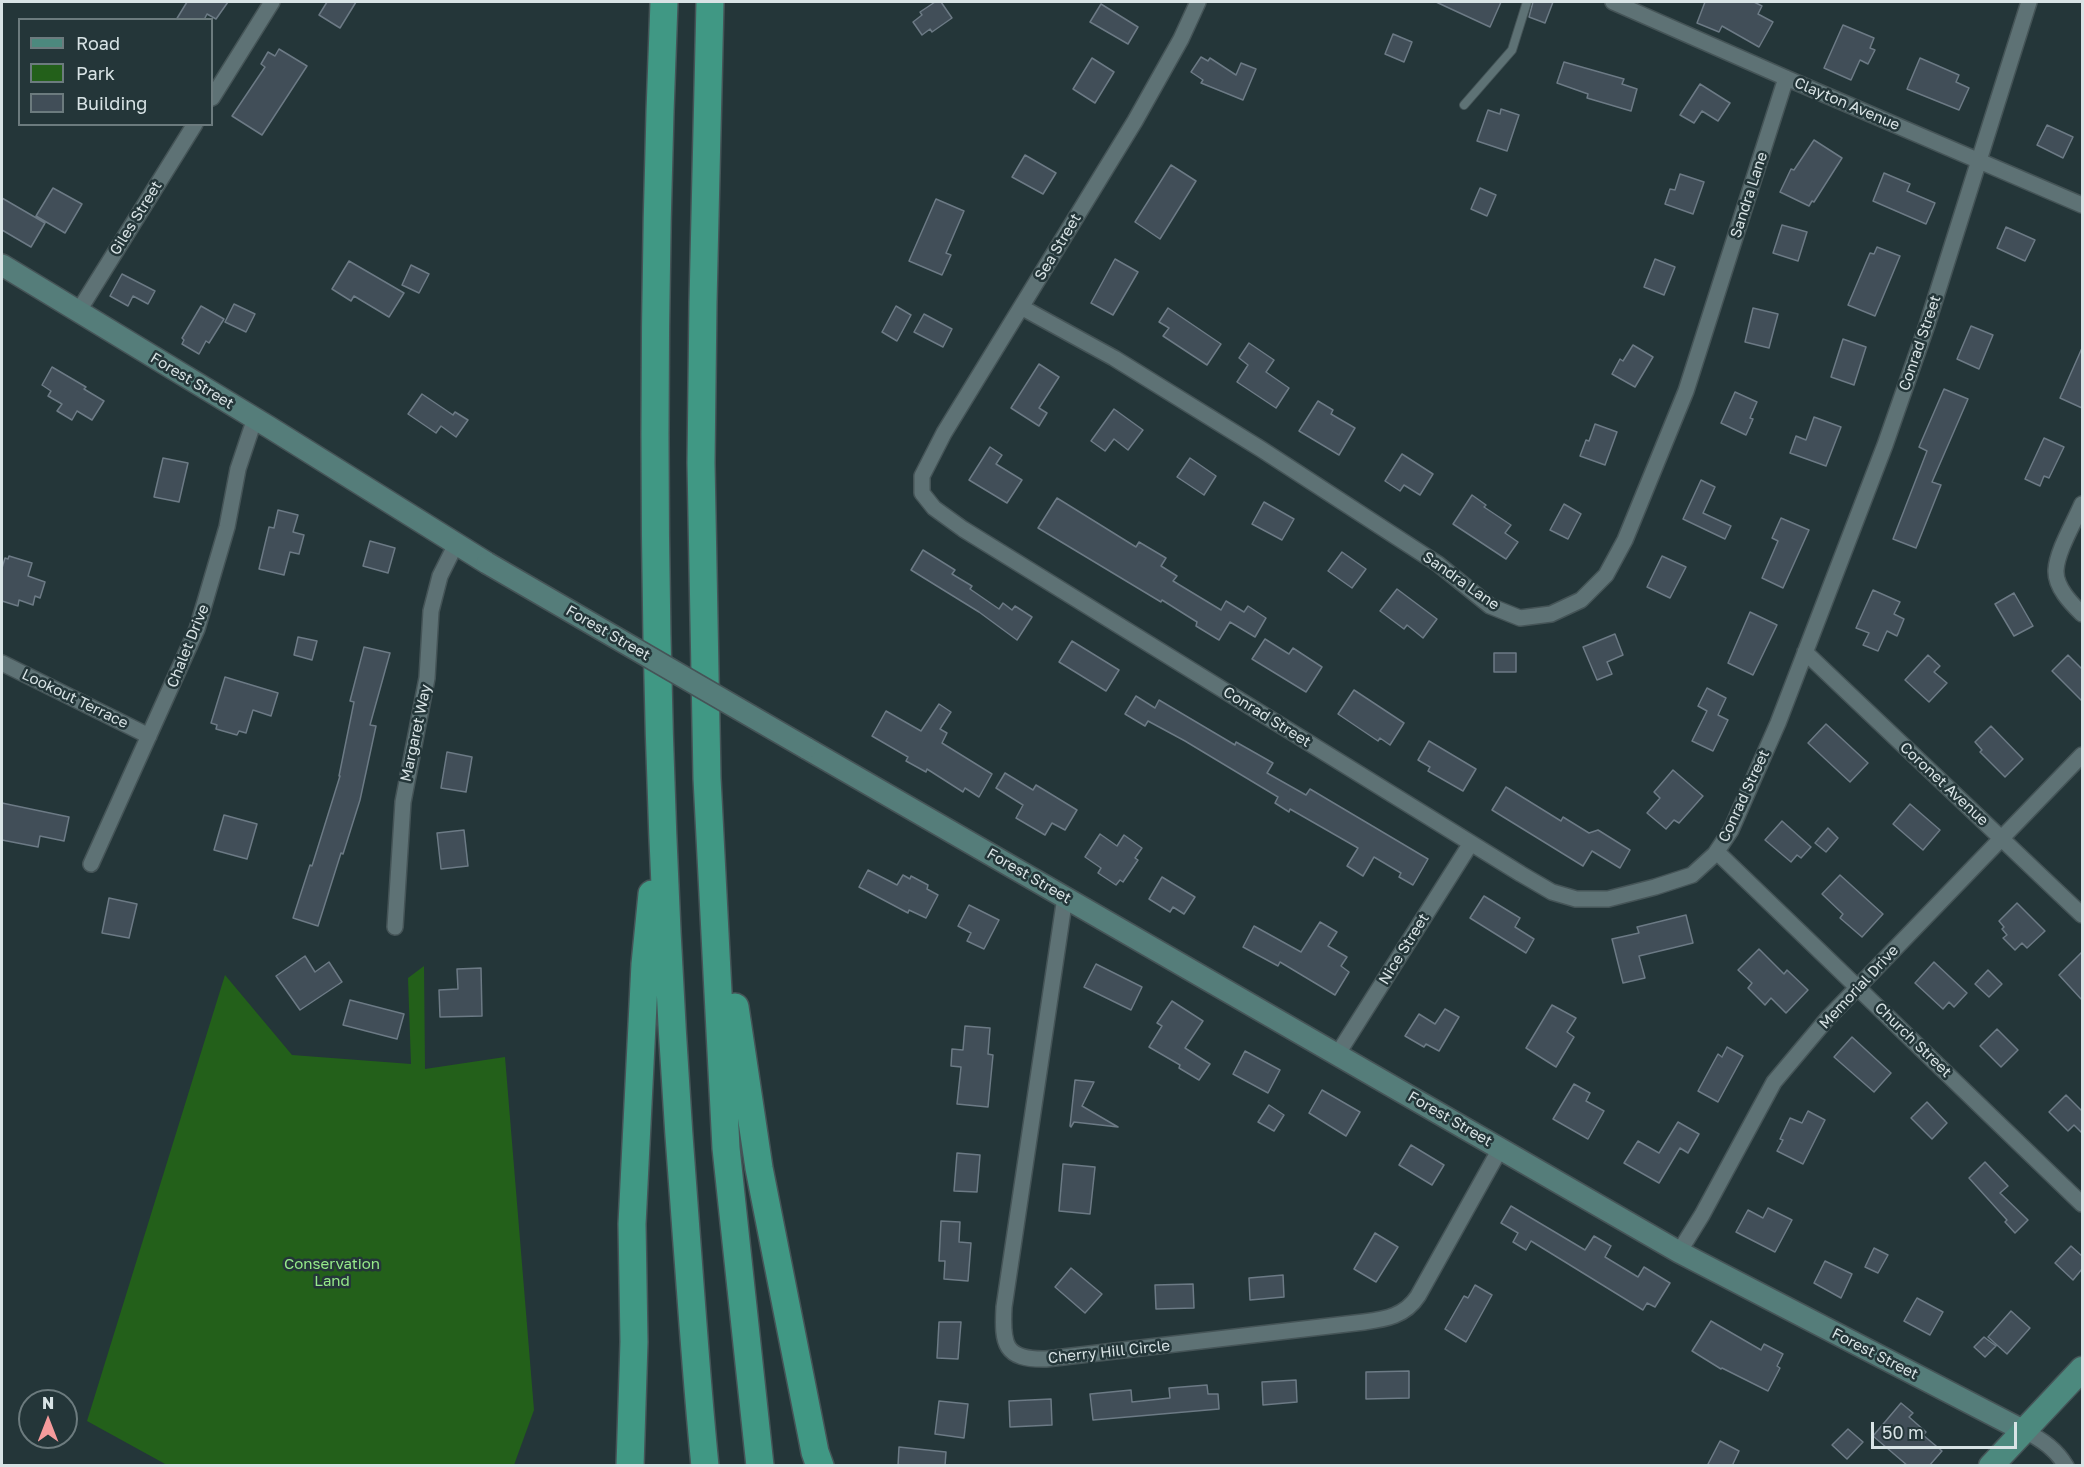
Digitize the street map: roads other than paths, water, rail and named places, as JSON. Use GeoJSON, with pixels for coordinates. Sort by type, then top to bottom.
{"type":"FeatureCollection","features":[{"type":"Feature","properties":{"kind":"highway"},"geometry":{"type":"LineString","coordinates":[[663,2],[656,274],[656,567],[662,797],[677,1123],[705,1466]]}},
{"type":"Feature","properties":{"kind":"highway"},"geometry":{"type":"LineString","coordinates":[[710,2],[703,257],[701,463],[706,754],[726,1148],[760,1466]]}},
{"type":"Feature","properties":{"kind":"highway"},"geometry":{"type":"LineString","coordinates":[[630,1466],[634,1342],[632,1224],[635,1155],[645,964],[662,797]]}},
{"type":"Feature","properties":{"kind":"highway"},"geometry":{"type":"LineString","coordinates":[[711,849],[759,1168],[815,1452],[820,1466]]}},
{"type":"Feature","properties":{"kind":"main road"},"geometry":{"type":"LineString","coordinates":[[1991,1466],[2082,1369]]}},
{"type":"Feature","properties":{"kind":"street"},"geometry":{"type":"LineString","coordinates":[[213,96],[272,2]]}},
{"type":"Feature","properties":{"kind":"street","name":"Sea Street"},"geometry":{"type":"LineString","coordinates":[[922,493],[922,477],[944,433],[1135,121],[1181,39],[1198,2]]}},
{"type":"Feature","properties":{"kind":"street","name":"Clayton Avenue"},"geometry":{"type":"LineString","coordinates":[[1613,2],[2082,205]]}},
{"type":"Feature","properties":{"kind":"street","name":"Conrad Street"},"geometry":{"type":"LineString","coordinates":[[922,493],[934,508],[963,530],[1552,892],[1576,899],[1608,899],[1692,875],[1717,852],[1731,830],[1746,798],[1885,445],[1927,325],[2029,2]]}},
{"type":"Feature","properties":{"kind":"street","name":"Sandra Lane"},"geometry":{"type":"LineString","coordinates":[[1021,307],[1114,358],[1262,449],[1438,564],[1490,606],[1520,618],[1551,614],[1581,600],[1606,575],[1625,540],[1686,391],[1786,78]]}},
{"type":"Feature","properties":{"kind":"street","name":"Giles Street"},"geometry":{"type":"LineString","coordinates":[[78,312],[194,126]]}},
{"type":"Feature","properties":{"kind":"street","name":"Forest Street"},"geometry":{"type":"LineString","coordinates":[[2,265],[255,418],[487,563],[1679,1252],[2040,1438],[2059,1455],[2066,1466]]}},
{"type":"Feature","properties":{"kind":"street","name":"Chalet Drive"},"geometry":{"type":"LineString","coordinates":[[91,864],[197,629],[227,526],[238,469],[255,418]]}},
{"type":"Feature","properties":{"kind":"street"},"geometry":{"type":"LineString","coordinates":[[2082,504],[2061,551],[2056,571],[2060,588],[2082,614]]}},
{"type":"Feature","properties":{"kind":"street","name":"Margaret Way"},"geometry":{"type":"LineString","coordinates":[[395,927],[403,802],[427,678],[431,611],[440,576],[456,544]]}},
{"type":"Feature","properties":{"kind":"street","name":"Coronet Avenue"},"geometry":{"type":"LineString","coordinates":[[1805,652],[2082,915]]}},
{"type":"Feature","properties":{"kind":"street","name":"Lookout Terrace"},"geometry":{"type":"LineString","coordinates":[[2,663],[149,736]]}},
{"type":"Feature","properties":{"kind":"street","name":"Memorial Drive"},"geometry":{"type":"LineString","coordinates":[[1679,1252],[1702,1215],[1774,1082],[1827,1019],[2082,754]]}},
{"type":"Feature","properties":{"kind":"street","name":"Nice Street"},"geometry":{"type":"LineString","coordinates":[[1337,1055],[1471,843]]}},
{"type":"Feature","properties":{"kind":"street","name":"Church Street"},"geometry":{"type":"LineString","coordinates":[[1717,852],[2082,1204]]}},
{"type":"Feature","properties":{"kind":"street","name":"Cherry Hill Circle"},"geometry":{"type":"LineString","coordinates":[[1065,897],[1004,1307],[1004,1341],[1010,1352],[1032,1360],[1046,1359],[1364,1323],[1395,1316],[1408,1309],[1418,1296],[1500,1149]]}},
{"type":"Feature","properties":{"kind":"lane"},"geometry":{"type":"LineString","coordinates":[[1464,105],[1512,50],[1527,2]]}},
{"type":"Feature","properties":{"kind":"park label","name":"Conservation Land"},"geometry":{"type":"Point","coordinates":[332,1272]}}]}
